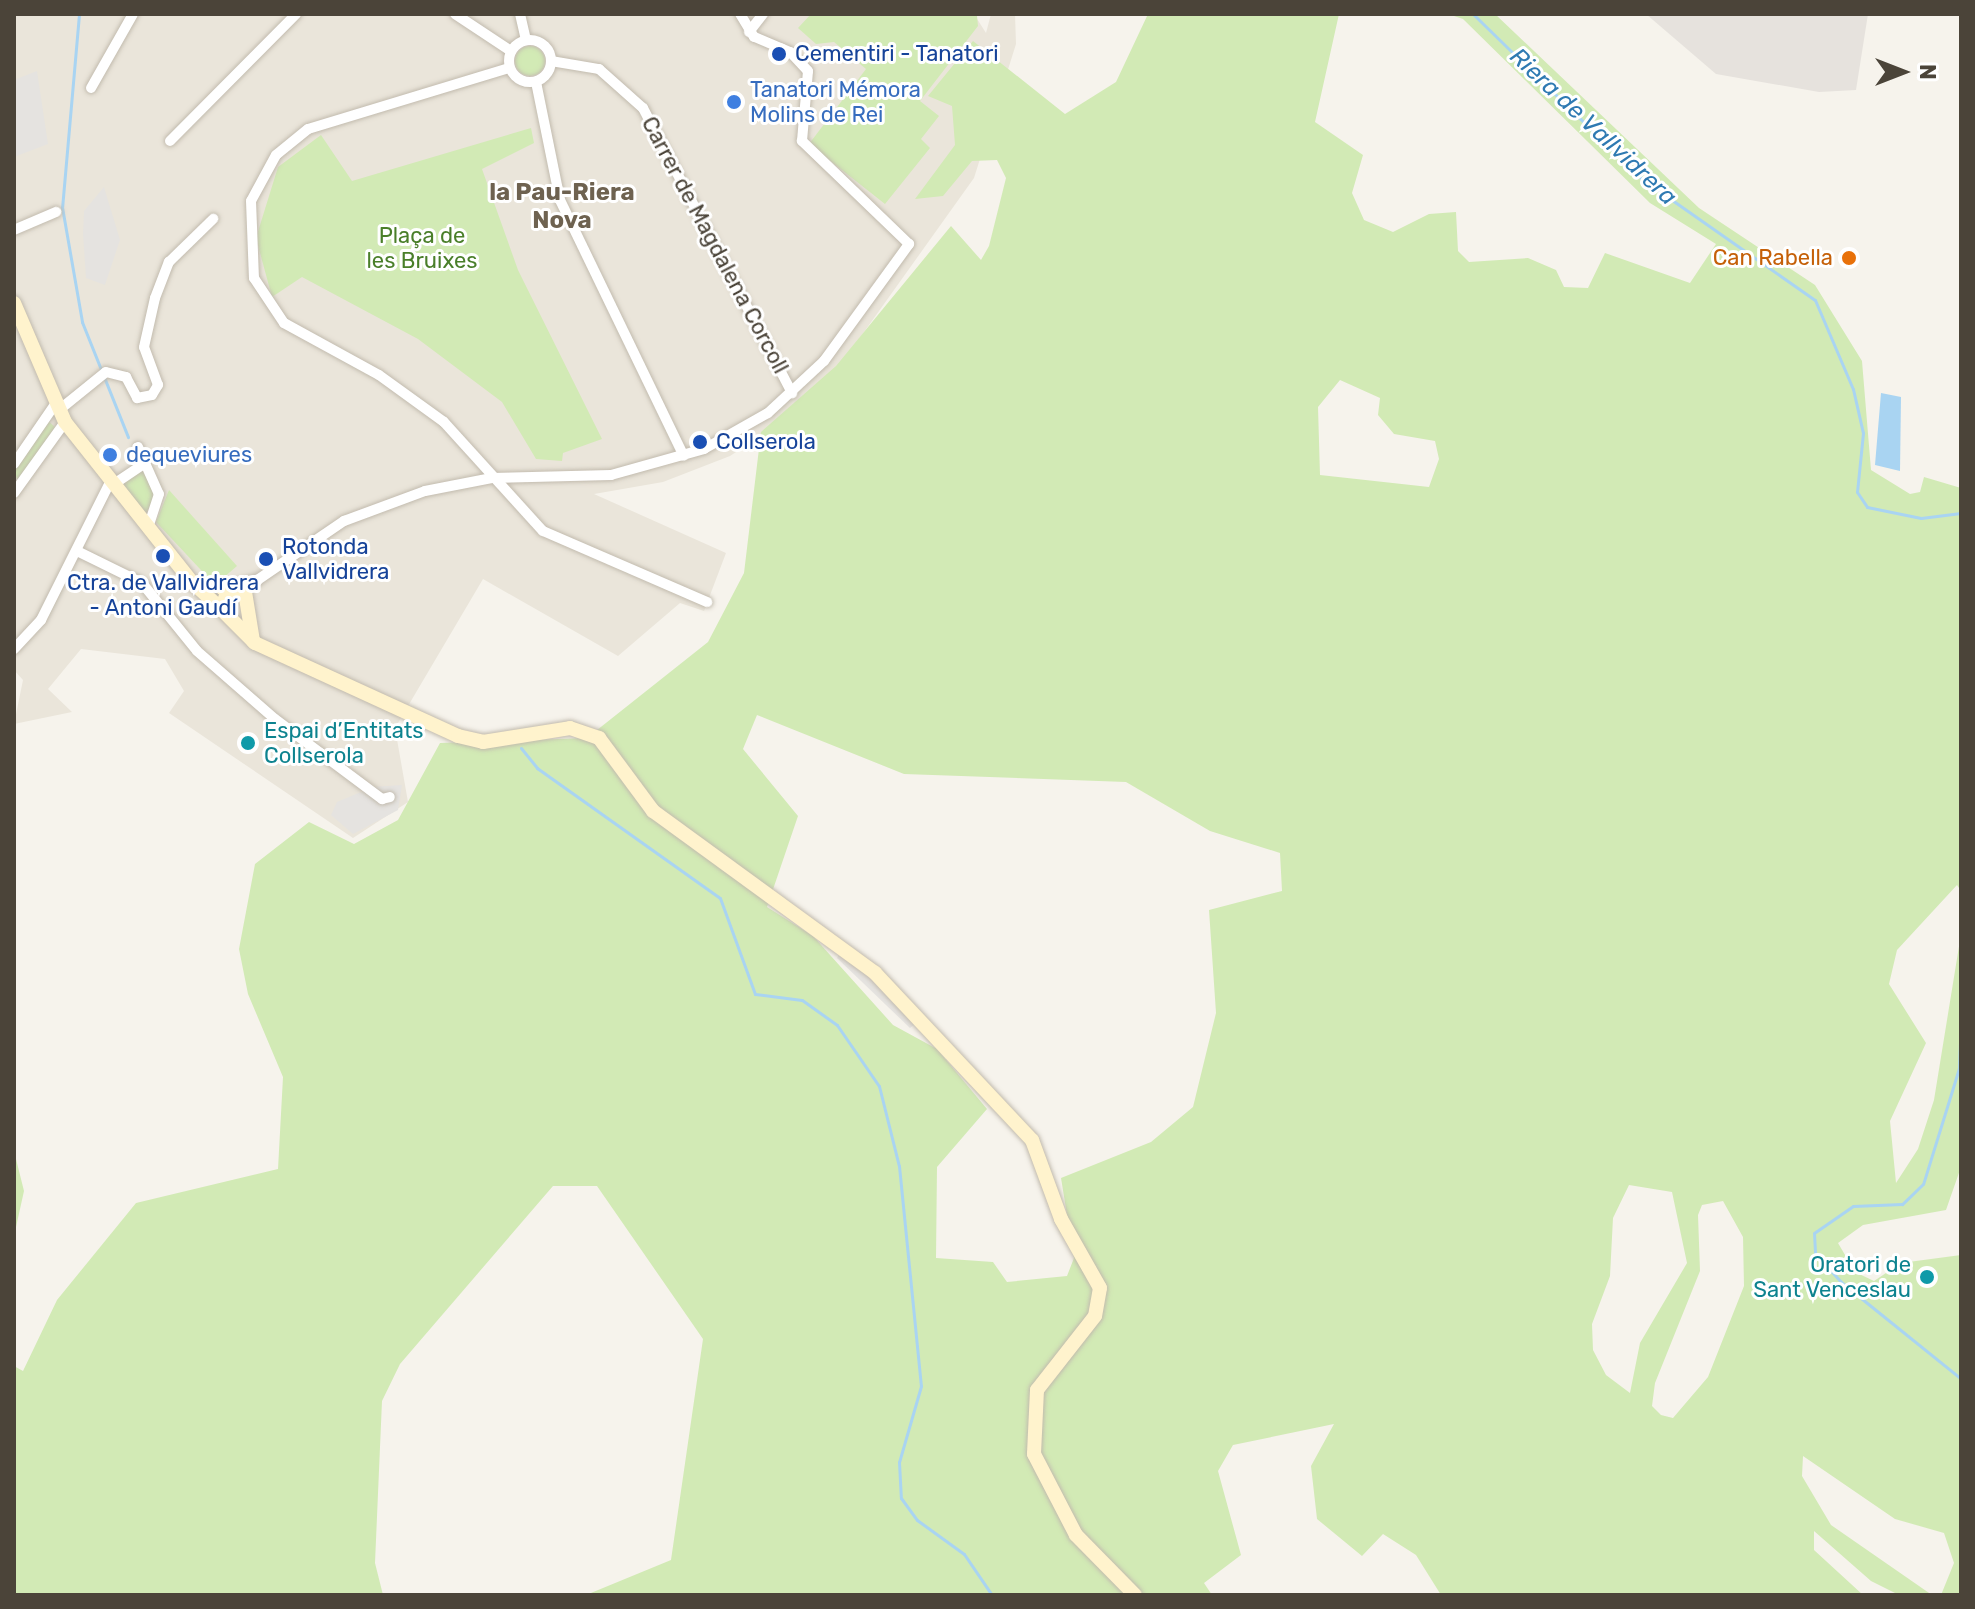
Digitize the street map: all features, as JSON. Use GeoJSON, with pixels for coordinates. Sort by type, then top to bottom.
{"type":"FeatureCollection","features":[{"type":"Feature","properties":{"kind":"main road"},"geometry":{"type":"LineString","coordinates":[[14,303],[60,411],[191,581],[255,643],[483,742],[570,728],[599,738],[653,811],[745,885],[875,973],[1032,1140],[1061,1219],[1100,1288],[1095,1316],[1037,1390],[1034,1454],[1076,1535],[1135,1595]]}},
{"type":"Feature","properties":{"kind":"main road"},"geometry":{"type":"LineString","coordinates":[[191,581],[231,587],[248,603],[255,643]]}},
{"type":"Feature","properties":{"kind":"main road"},"geometry":{"type":"LineString","coordinates":[[222,611],[231,587]]}},
{"type":"Feature","properties":{"kind":"main road"},"geometry":{"type":"LineString","coordinates":[[222,611],[240,615],[248,603]]}},
{"type":"Feature","properties":{"kind":"street"},"geometry":{"type":"LineString","coordinates":[[91,88],[133,14]]}},
{"type":"Feature","properties":{"kind":"street"},"geometry":{"type":"LineString","coordinates":[[455,14],[511,51]]}},
{"type":"Feature","properties":{"kind":"street"},"geometry":{"type":"LineString","coordinates":[[520,14],[526,40]]}},
{"type":"Feature","properties":{"kind":"street"},"geometry":{"type":"LineString","coordinates":[[231,587],[256,581],[365,511],[492,478],[611,475],[684,456],[741,430],[792,393],[909,244],[802,141],[811,83],[804,64],[749,32],[740,14]]}},
{"type":"Feature","properties":{"kind":"street"},"geometry":{"type":"LineString","coordinates":[[749,32],[763,14]]}},
{"type":"Feature","properties":{"kind":"street"},"geometry":{"type":"LineString","coordinates":[[170,141],[289,16]]}},
{"type":"Feature","properties":{"kind":"street"},"geometry":{"type":"LineString","coordinates":[[526,40],[511,51],[509,68],[517,79],[536,82]]}},
{"type":"Feature","properties":{"kind":"street"},"geometry":{"type":"LineString","coordinates":[[526,40],[544,45],[551,61],[536,82],[560,200],[684,456]]}},
{"type":"Feature","properties":{"kind":"street","name":"Carrer de Magdalena Corcoll"},"geometry":{"type":"LineString","coordinates":[[551,61],[599,69],[643,108],[792,393]]}},
{"type":"Feature","properties":{"kind":"street"},"geometry":{"type":"LineString","coordinates":[[509,68],[308,129],[276,155],[247,222],[254,278],[284,323],[433,414],[492,478],[517,511],[575,551],[707,602]]}},
{"type":"Feature","properties":{"kind":"street"},"geometry":{"type":"LineString","coordinates":[[14,230],[56,212]]}},
{"type":"Feature","properties":{"kind":"street"},"geometry":{"type":"LineString","coordinates":[[14,464],[60,411],[106,372],[126,377],[137,398],[152,395],[158,385],[144,347],[155,298],[169,262],[213,219]]}},
{"type":"Feature","properties":{"kind":"street"},"geometry":{"type":"LineString","coordinates":[[15,488],[60,411]]}},
{"type":"Feature","properties":{"kind":"street"},"geometry":{"type":"LineString","coordinates":[[138,447],[159,494],[148,527]]}},
{"type":"Feature","properties":{"kind":"street"},"geometry":{"type":"LineString","coordinates":[[14,649],[41,620],[113,482],[145,463]]}},
{"type":"Feature","properties":{"kind":"street"},"geometry":{"type":"LineString","coordinates":[[77,551],[142,583],[197,651],[275,719],[382,799],[390,797]]}},
{"type":"Feature","properties":{"kind":"street"},"geometry":{"type":"LineString","coordinates":[[248,603],[256,581]]}},
{"type":"Feature","properties":{"kind":"shaded area"},"geometry":{"type":"Polygon","coordinates":[[[14,14],[974,14],[986,33],[991,14],[1015,14],[1016,44],[974,178],[839,367],[773,428],[730,456],[663,482],[594,494],[726,553],[704,611],[680,603],[618,656],[483,579],[395,728],[408,802],[353,838],[169,713],[184,691],[165,659],[81,649],[48,689],[72,712],[14,724],[23,680],[14,670],[14,14]]]}},
{"type":"Feature","properties":{"kind":"shaded area"},"geometry":{"type":"Polygon","coordinates":[[[1646,14],[1868,14],[1856,90],[1819,92],[1716,74],[1646,14]]]}},
{"type":"Feature","properties":{"kind":"shaded area"},"geometry":{"type":"Polygon","coordinates":[[[37,71],[48,144],[14,157],[14,80],[37,71]]]}},
{"type":"Feature","properties":{"kind":"shaded area"},"geometry":{"type":"Polygon","coordinates":[[[104,187],[120,240],[105,285],[86,278],[83,234],[84,211],[104,187]]]}},
{"type":"Feature","properties":{"kind":"shaded area"},"geometry":{"type":"Polygon","coordinates":[[[402,785],[398,810],[353,834],[331,815],[337,802],[373,787],[402,785]]]}},
{"type":"Feature","properties":{"kind":"shaded area"},"geometry":{"type":"Polygon","coordinates":[[[840,953],[863,968],[916,1023],[910,1028],[837,958],[840,953]]]}},
{"type":"Feature","properties":{"kind":"green space"},"geometry":{"type":"Polygon","coordinates":[[[811,14],[977,16],[978,26],[920,101],[939,116],[921,139],[930,148],[885,204],[809,144],[866,69],[834,42],[816,44],[798,28],[811,14]]]}},
{"type":"Feature","properties":{"kind":"green space"},"geometry":{"type":"Polygon","coordinates":[[[1148,14],[1339,14],[1315,122],[1363,155],[1352,193],[1364,220],[1393,232],[1429,214],[1456,212],[1458,251],[1469,262],[1528,258],[1556,270],[1564,287],[1588,288],[1605,253],[1690,283],[1716,244],[1650,203],[1463,19],[1448,14],[1495,14],[1699,208],[1815,285],[1862,361],[1871,470],[1910,494],[1920,492],[1924,477],[1961,488],[1961,891],[1957,885],[1897,950],[1889,984],[1926,1043],[1890,1121],[1896,1183],[1918,1149],[1934,1100],[1961,934],[1961,1167],[1946,1210],[1863,1225],[1838,1243],[1855,1272],[1874,1281],[1901,1263],[1961,1255],[1961,1595],[1941,1595],[1954,1563],[1944,1533],[1895,1519],[1803,1456],[1802,1476],[1831,1525],[1932,1595],[1899,1595],[1871,1581],[1814,1531],[1814,1550],[1863,1595],[1441,1595],[1416,1555],[1383,1534],[1362,1556],[1317,1519],[1311,1466],[1334,1424],[1233,1445],[1218,1471],[1241,1555],[1204,1583],[1212,1595],[586,1595],[671,1560],[703,1339],[597,1186],[553,1186],[400,1364],[382,1401],[375,1563],[383,1595],[14,1595],[14,1366],[23,1371],[57,1300],[136,1203],[278,1169],[283,1077],[248,994],[239,949],[255,864],[309,822],[354,844],[398,820],[440,743],[587,738],[708,642],[744,573],[761,432],[836,366],[951,226],[981,260],[989,246],[1006,178],[997,160],[972,161],[943,196],[915,199],[955,145],[952,106],[928,96],[973,41],[1065,114],[1116,82],[1148,14]],[[1340,380],[1318,407],[1320,475],[1429,487],[1439,459],[1435,441],[1394,434],[1378,415],[1380,398],[1340,380]],[[757,715],[743,749],[798,816],[767,907],[813,936],[893,1025],[937,1049],[987,1109],[937,1167],[936,1258],[993,1262],[1007,1282],[1067,1276],[1074,1258],[1061,1178],[1151,1142],[1193,1107],[1216,1013],[1209,910],[1282,891],[1280,853],[1210,831],[1126,782],[904,774],[757,715]],[[1629,1185],[1613,1218],[1610,1276],[1592,1324],[1593,1350],[1606,1375],[1630,1393],[1640,1343],[1687,1263],[1672,1192],[1629,1185]],[[1723,1201],[1702,1205],[1698,1215],[1700,1271],[1655,1383],[1652,1406],[1661,1415],[1673,1418],[1708,1377],[1744,1286],[1743,1237],[1723,1201]]]}},
{"type":"Feature","properties":{"kind":"green space"},"geometry":{"type":"Polygon","coordinates":[[[530,46],[541,50],[545,61],[541,72],[530,76],[519,72],[515,61],[519,50],[530,46]]]}},
{"type":"Feature","properties":{"kind":"green space","name":"Plaça de les Bruixes"},"geometry":{"type":"Polygon","coordinates":[[[531,128],[534,143],[482,169],[518,270],[602,439],[563,453],[562,461],[536,459],[502,402],[418,339],[302,277],[272,297],[256,238],[278,167],[321,135],[352,181],[531,128]]]}},
{"type":"Feature","properties":{"kind":"green space"},"geometry":{"type":"Polygon","coordinates":[[[48,421],[55,427],[18,481],[14,471],[48,421]]]}},
{"type":"Feature","properties":{"kind":"green space"},"geometry":{"type":"Polygon","coordinates":[[[143,469],[158,493],[145,515],[123,484],[143,469]]]}},
{"type":"Feature","properties":{"kind":"green space"},"geometry":{"type":"Polygon","coordinates":[[[169,490],[237,566],[215,585],[156,522],[169,490]]]}},
{"type":"Feature","properties":{"kind":"green space"},"geometry":{"type":"Polygon","coordinates":[[[14,1151],[24,1191],[14,1236],[14,1151]]]}},
{"type":"Feature","properties":{"kind":"water"},"geometry":{"type":"Polygon","coordinates":[[[1881,393],[1901,397],[1900,471],[1875,465],[1881,393]]]}},
{"type":"Feature","properties":{"kind":"waterway"},"geometry":{"type":"LineString","coordinates":[[79,14],[62,207],[82,322],[128,437]]}},
{"type":"Feature","properties":{"kind":"waterway","name":"Riera de Vallvidrera"},"geometry":{"type":"LineString","coordinates":[[1473,14],[1642,179],[1815,300],[1853,389],[1863,433],[1857,492],[1867,507],[1921,518],[1961,513]]}},
{"type":"Feature","properties":{"kind":"waterway"},"geometry":{"type":"LineString","coordinates":[[521,748],[537,768],[720,898],[755,994],[802,1000],[837,1025],[879,1086],[899,1166],[921,1386],[899,1462],[901,1498],[917,1520],[964,1554],[992,1595]]}},
{"type":"Feature","properties":{"kind":"waterway","name":"Riera de Vallvidrera"},"geometry":{"type":"LineString","coordinates":[[1961,1017],[1959,1068],[1923,1184],[1902,1204],[1853,1206],[1814,1233],[1815,1253],[1841,1282],[1961,1379]]}},
{"type":"Feature","properties":{"kind":"place","name":"Cementiri - Tanatori"},"geometry":{"type":"Point","coordinates":[779,54]}},
{"type":"Feature","properties":{"kind":"place","name":"Tanatori Mémora Molins de Rei"},"geometry":{"type":"Point","coordinates":[734,102]}},
{"type":"Feature","properties":{"kind":"place","name":"Can Rabella"},"geometry":{"type":"Point","coordinates":[1849,258]}},
{"type":"Feature","properties":{"kind":"place","name":"Collserola"},"geometry":{"type":"Point","coordinates":[700,442]}},
{"type":"Feature","properties":{"kind":"place","name":"dequeviures"},"geometry":{"type":"Point","coordinates":[110,455]}},
{"type":"Feature","properties":{"kind":"place","name":"Ctra. de Vallvidrera - Antoni Gaudí"},"geometry":{"type":"Point","coordinates":[163,556]}},
{"type":"Feature","properties":{"kind":"place","name":"Rotonda Vallvidrera"},"geometry":{"type":"Point","coordinates":[266,559]}},
{"type":"Feature","properties":{"kind":"place","name":"Espai d’Entitats Collserola"},"geometry":{"type":"Point","coordinates":[248,743]}},
{"type":"Feature","properties":{"kind":"place","name":"Oratori de Sant Venceslau"},"geometry":{"type":"Point","coordinates":[1927,1277]}},
{"type":"Feature","properties":{"kind":"district","name":"la Pau-Riera Nova"},"geometry":{"type":"Point","coordinates":[562,207]}}]}
